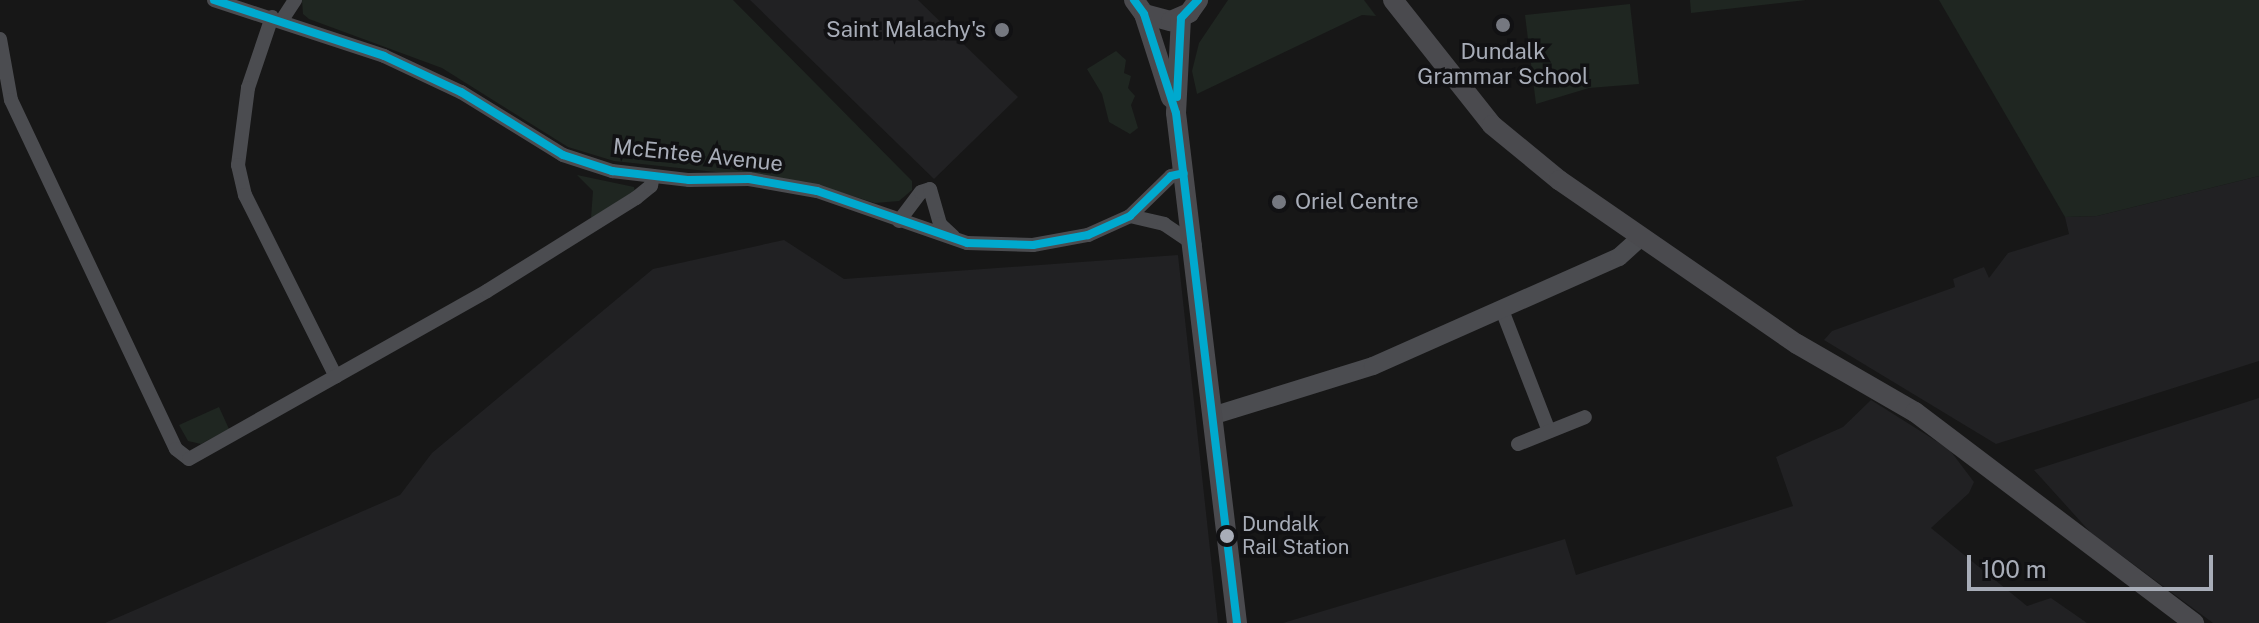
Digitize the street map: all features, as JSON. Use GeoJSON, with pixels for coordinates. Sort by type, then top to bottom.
{"type":"FeatureCollection","features":[{"type":"Feature","properties":{"kind":"main road"},"geometry":{"type":"LineString","coordinates":[[1139,7],[1162,21],[1181,18],[1198,0]]}},
{"type":"Feature","properties":{"kind":"main road"},"geometry":{"type":"LineString","coordinates":[[1392,4],[1492,125],[1641,237],[1797,344],[1963,446],[2194,623]]}},
{"type":"Feature","properties":{"kind":"main road"},"geometry":{"type":"LineString","coordinates":[[1139,7],[1176,113]]}},
{"type":"Feature","properties":{"kind":"main road"},"geometry":{"type":"LineString","coordinates":[[1181,18],[1176,113],[1195,246],[1237,623]]}},
{"type":"Feature","properties":{"kind":"street","name":"McEntee Avenue"},"geometry":{"type":"LineString","coordinates":[[214,0],[277,18],[384,56],[461,92],[563,155],[612,171],[653,176],[749,179],[817,191],[957,238],[1000,245],[1067,241],[1130,216],[1171,176],[1184,173]]}},
{"type":"Feature","properties":{"kind":"street"},"geometry":{"type":"LineString","coordinates":[[295,0],[277,18],[248,88],[238,165],[245,195],[336,377]]}},
{"type":"Feature","properties":{"kind":"street"},"geometry":{"type":"LineString","coordinates":[[0,39],[11,100],[176,449],[189,459],[336,377],[609,215],[651,186],[653,176]]}},
{"type":"Feature","properties":{"kind":"street"},"geometry":{"type":"LineString","coordinates":[[899,221],[921,192],[930,189],[940,224],[957,238]]}},
{"type":"Feature","properties":{"kind":"street"},"geometry":{"type":"LineString","coordinates":[[1130,216],[1164,224],[1195,246]]}},
{"type":"Feature","properties":{"kind":"street"},"geometry":{"type":"LineString","coordinates":[[1215,415],[1365,369],[1619,257],[1641,237]]}},
{"type":"Feature","properties":{"kind":"street"},"geometry":{"type":"LineString","coordinates":[[1502,310],[1549,431]]}},
{"type":"Feature","properties":{"kind":"street"},"geometry":{"type":"LineString","coordinates":[[1518,444],[1585,417]]}},
{"type":"Feature","properties":{"kind":"shaded area"},"geometry":{"type":"Polygon","coordinates":[[[302,0],[733,0],[912,181],[912,190],[899,201],[875,203],[807,182],[614,161],[568,147],[442,68],[309,19],[303,14],[302,0]]]}},
{"type":"Feature","properties":{"kind":"shaded area"},"geometry":{"type":"Polygon","coordinates":[[[750,0],[918,0],[1018,97],[934,179],[750,0]]]}},
{"type":"Feature","properties":{"kind":"shaded area"},"geometry":{"type":"Polygon","coordinates":[[[1228,0],[1364,0],[1376,16],[1362,15],[1197,94],[1192,71],[1199,43],[1228,0]]]}},
{"type":"Feature","properties":{"kind":"shaded area"},"geometry":{"type":"Polygon","coordinates":[[[1690,0],[1806,0],[1691,13],[1690,0]]]}},
{"type":"Feature","properties":{"kind":"shaded area"},"geometry":{"type":"Polygon","coordinates":[[[1939,0],[2259,0],[2259,176],[2097,216],[2065,217],[1939,0]]]}},
{"type":"Feature","properties":{"kind":"shaded area"},"geometry":{"type":"Polygon","coordinates":[[[1630,4],[1639,84],[1589,88],[1536,104],[1525,15],[1630,4]]]}},
{"type":"Feature","properties":{"kind":"shaded area"},"geometry":{"type":"Polygon","coordinates":[[[1116,51],[1126,60],[1124,73],[1131,76],[1128,88],[1135,96],[1131,105],[1138,128],[1130,134],[1109,122],[1102,94],[1087,69],[1116,51]]]}},
{"type":"Feature","properties":{"kind":"shaded area"},"geometry":{"type":"Polygon","coordinates":[[[577,175],[634,187],[635,192],[591,218],[593,191],[577,175]]]}},
{"type":"Feature","properties":{"kind":"shaded area"},"geometry":{"type":"Polygon","coordinates":[[[2259,176],[2259,361],[1996,444],[1824,340],[1832,331],[1955,287],[1953,279],[1984,267],[1989,278],[2008,253],[2069,234],[2065,217],[2097,216],[2259,176]]]}},
{"type":"Feature","properties":{"kind":"shaded area"},"geometry":{"type":"Polygon","coordinates":[[[784,240],[844,279],[1178,255],[1218,623],[105,623],[400,495],[432,453],[653,269],[784,240]]]}},
{"type":"Feature","properties":{"kind":"shaded area"},"geometry":{"type":"Polygon","coordinates":[[[2259,398],[2259,623],[2213,623],[2091,533],[2034,470],[2259,398]]]}},
{"type":"Feature","properties":{"kind":"shaded area"},"geometry":{"type":"Polygon","coordinates":[[[1871,400],[1949,449],[1974,482],[1969,493],[1931,528],[2027,606],[2051,598],[2087,623],[1283,623],[1565,539],[1576,575],[1793,506],[1776,457],[1843,427],[1871,400]]]}},
{"type":"Feature","properties":{"kind":"shaded area"},"geometry":{"type":"Polygon","coordinates":[[[219,407],[229,429],[201,444],[188,441],[179,425],[219,407]]]}},
{"type":"Feature","properties":{"kind":"transit line"},"geometry":{"type":"LineString","coordinates":[[214,0],[384,56],[461,92],[563,155],[612,171],[689,180],[749,179],[817,191],[967,243],[1033,245],[1088,235],[1130,216],[1171,176],[1184,173]]}},
{"type":"Feature","properties":{"kind":"transit line"},"geometry":{"type":"LineString","coordinates":[[1134,0],[1144,14],[1176,113],[1237,623]]}},
{"type":"Feature","properties":{"kind":"transit line"},"geometry":{"type":"LineString","coordinates":[[1177,97],[1181,18],[1198,0]]}},
{"type":"Feature","properties":{"kind":"place","name":"Dundalk Grammar School"},"geometry":{"type":"Point","coordinates":[1503,25]}},
{"type":"Feature","properties":{"kind":"place","name":"Saint Malachy's"},"geometry":{"type":"Point","coordinates":[1002,30]}},
{"type":"Feature","properties":{"kind":"place","name":"Oriel Centre"},"geometry":{"type":"Point","coordinates":[1279,202]}},
{"type":"Feature","properties":{"kind":"place","name":"Dundalk Rail Station"},"geometry":{"type":"Point","coordinates":[1227,536]}}]}
